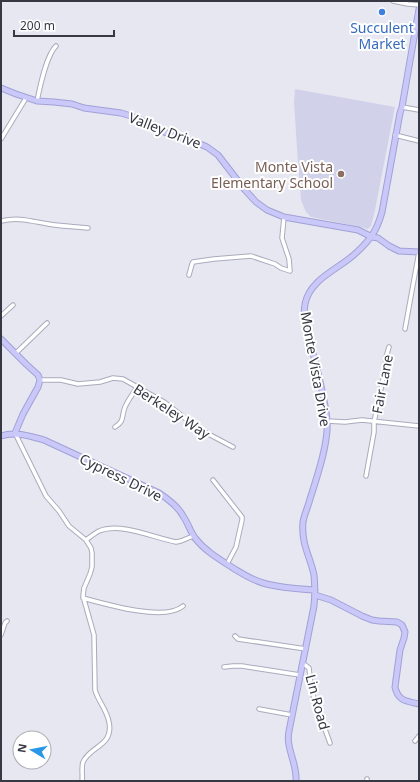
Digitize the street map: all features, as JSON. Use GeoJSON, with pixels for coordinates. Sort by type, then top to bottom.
{"type":"FeatureCollection","features":[{"type":"Feature","properties":{"kind":"main road","name":"Monte Vista Drive"},"geometry":{"type":"LineString","coordinates":[[296,781],[295,766],[288,740],[314,606],[315,592],[314,575],[305,547],[303,535],[304,520],[324,448],[327,421],[324,401],[305,320],[305,304],[313,287],[326,275],[357,253],[372,237],[378,225],[382,212],[395,135],[402,107],[419,9]]}},
{"type":"Feature","properties":{"kind":"main road","name":"Valley Drive"},"geometry":{"type":"LineString","coordinates":[[1,88],[37,101],[72,104],[84,108],[121,113],[143,121],[154,128],[169,134],[194,141],[207,147],[218,155],[245,190],[256,202],[267,210],[284,217],[358,230],[372,237],[378,238],[398,251],[419,252]]}},
{"type":"Feature","properties":{"kind":"main road"},"geometry":{"type":"LineString","coordinates":[[1,339],[38,374],[40,380],[15,433],[9,433],[1,436]]}},
{"type":"Feature","properties":{"kind":"main road","name":"Cypress Drive"},"geometry":{"type":"LineString","coordinates":[[15,433],[44,440],[159,493],[179,510],[193,536],[202,545],[212,554],[251,579],[262,583],[315,592],[372,620],[397,622],[402,625],[405,632],[400,650],[395,687],[396,693],[407,702],[419,704]]}},
{"type":"Feature","properties":{"kind":"street"},"geometry":{"type":"LineString","coordinates":[[393,1],[419,5]]}},
{"type":"Feature","properties":{"kind":"street"},"geometry":{"type":"LineString","coordinates":[[37,101],[48,60],[56,46]]}},
{"type":"Feature","properties":{"kind":"street"},"geometry":{"type":"LineString","coordinates":[[1,139],[26,98]]}},
{"type":"Feature","properties":{"kind":"street"},"geometry":{"type":"LineString","coordinates":[[402,107],[419,110]]}},
{"type":"Feature","properties":{"kind":"street"},"geometry":{"type":"LineString","coordinates":[[395,135],[419,141]]}},
{"type":"Feature","properties":{"kind":"street"},"geometry":{"type":"LineString","coordinates":[[189,274],[193,262],[251,256],[290,271],[289,259],[282,238],[284,217]]}},
{"type":"Feature","properties":{"kind":"street"},"geometry":{"type":"LineString","coordinates":[[1,221],[22,219],[48,224],[88,228]]}},
{"type":"Feature","properties":{"kind":"street"},"geometry":{"type":"LineString","coordinates":[[405,329],[419,252]]}},
{"type":"Feature","properties":{"kind":"street"},"geometry":{"type":"LineString","coordinates":[[1,316],[13,305]]}},
{"type":"Feature","properties":{"kind":"street"},"geometry":{"type":"LineString","coordinates":[[16,353],[47,323]]}},
{"type":"Feature","properties":{"kind":"street","name":"Fair Lane"},"geometry":{"type":"LineString","coordinates":[[366,476],[374,432],[374,422],[389,347]]}},
{"type":"Feature","properties":{"kind":"street","name":"Berkeley Way"},"geometry":{"type":"LineString","coordinates":[[40,380],[61,380],[78,384],[100,382],[113,378],[123,379],[164,402],[199,429],[232,447]]}},
{"type":"Feature","properties":{"kind":"street"},"geometry":{"type":"LineString","coordinates":[[115,427],[122,422],[125,406],[137,387]]}},
{"type":"Feature","properties":{"kind":"street"},"geometry":{"type":"LineString","coordinates":[[327,421],[345,422],[362,420],[419,426]]}},
{"type":"Feature","properties":{"kind":"street"},"geometry":{"type":"LineString","coordinates":[[15,433],[46,496],[69,526],[86,540],[91,548],[91,572],[84,588],[83,598],[94,635],[96,690],[108,717],[109,726],[108,736],[104,742],[84,761],[82,781]]}},
{"type":"Feature","properties":{"kind":"street"},"geometry":{"type":"LineString","coordinates":[[213,480],[242,516],[236,547],[227,564]]}},
{"type":"Feature","properties":{"kind":"street"},"geometry":{"type":"LineString","coordinates":[[86,540],[100,531],[110,528],[125,529],[176,542],[193,536]]}},
{"type":"Feature","properties":{"kind":"street"},"geometry":{"type":"LineString","coordinates":[[83,598],[140,612],[173,612],[183,606]]}},
{"type":"Feature","properties":{"kind":"street"},"geometry":{"type":"LineString","coordinates":[[1,635],[7,621]]}},
{"type":"Feature","properties":{"kind":"street"},"geometry":{"type":"LineString","coordinates":[[235,636],[238,639],[306,649]]}},
{"type":"Feature","properties":{"kind":"street","name":"Lin Road"},"geometry":{"type":"LineString","coordinates":[[302,664],[309,668],[314,699],[330,743]]}},
{"type":"Feature","properties":{"kind":"street"},"geometry":{"type":"LineString","coordinates":[[224,667],[242,666],[300,675]]}},
{"type":"Feature","properties":{"kind":"street"},"geometry":{"type":"LineString","coordinates":[[259,709],[292,715]]}},
{"type":"Feature","properties":{"kind":"street"},"geometry":{"type":"LineString","coordinates":[[415,741],[419,736]]}},
{"type":"Feature","properties":{"kind":"shaded area","name":"Monte Vista Elementary School"},"geometry":{"type":"Polygon","coordinates":[[[295,89],[395,107],[375,210],[371,226],[368,229],[311,217],[306,212],[301,200],[294,102],[295,89]]]}},
{"type":"Feature","properties":{"kind":"place","name":"Succulent Market"},"geometry":{"type":"Point","coordinates":[382,12]}},
{"type":"Feature","properties":{"kind":"place","name":"Monte Vista Elementary School"},"geometry":{"type":"Point","coordinates":[341,174]}}]}
